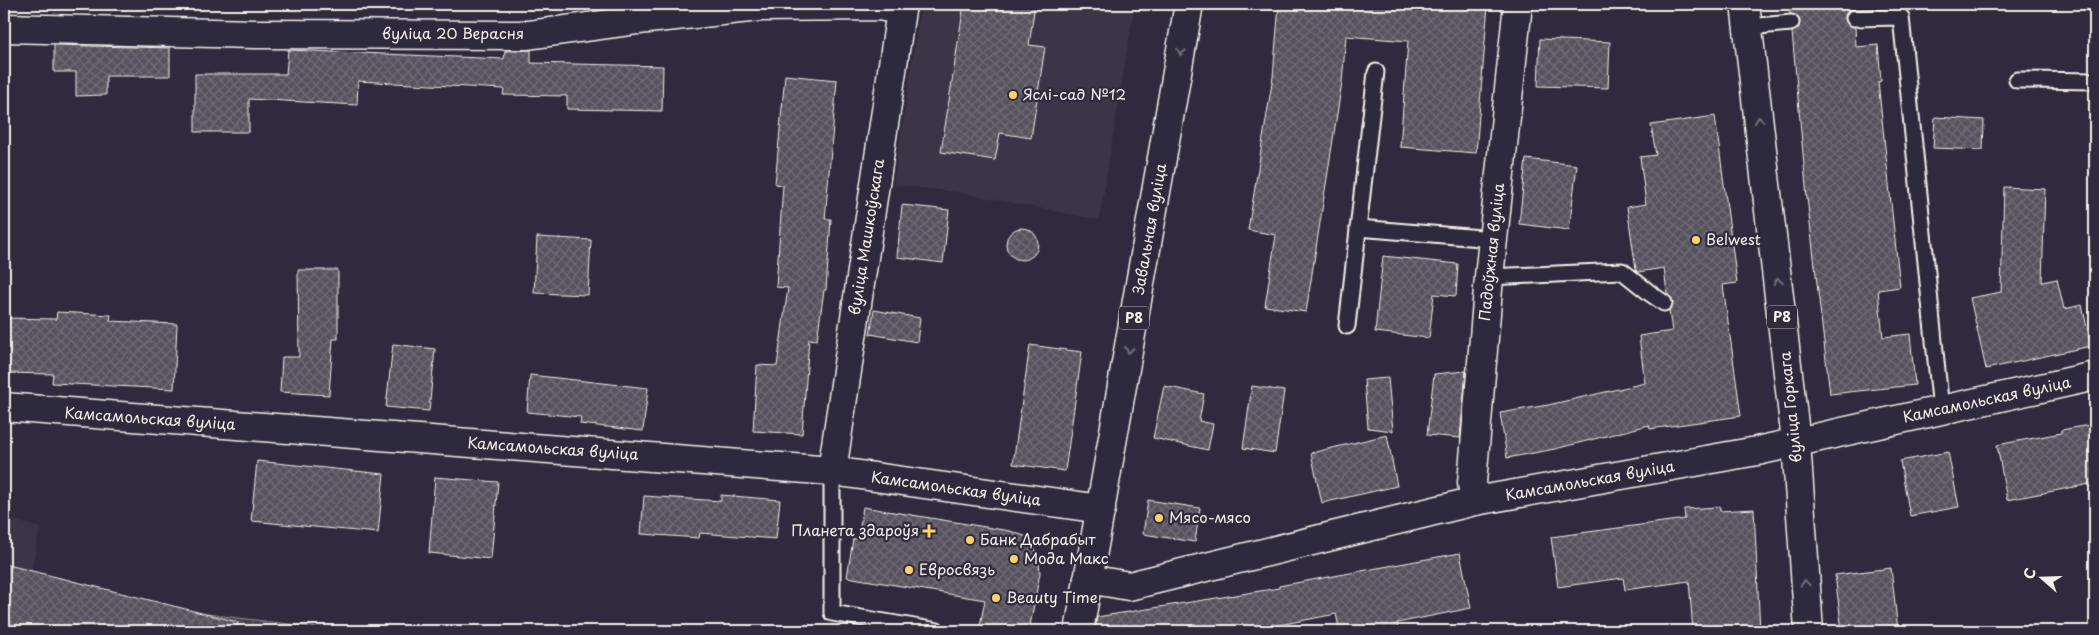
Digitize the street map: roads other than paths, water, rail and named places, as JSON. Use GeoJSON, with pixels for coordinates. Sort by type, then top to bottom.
{"type":"FeatureCollection","features":[{"type":"Feature","properties":{"kind":"street","name":"Завальная вуліца"},"geometry":{"type":"LineString","coordinates":[[1079,631],[1189,4]]}},
{"type":"Feature","properties":{"kind":"street","name":"Падоўжная вуліца"},"geometry":{"type":"LineString","coordinates":[[1475,501],[1472,483],[1489,277],[1518,4]]}},
{"type":"Feature","properties":{"kind":"street","name":"вуліца 20 Верасня"},"geometry":{"type":"LineString","coordinates":[[4,28],[254,34],[528,35],[638,20],[759,7],[902,7]]}},
{"type":"Feature","properties":{"kind":"street","name":"вуліца Машкоўскага"},"geometry":{"type":"LineString","coordinates":[[832,471],[902,7]]}},
{"type":"Feature","properties":{"kind":"street","name":"вуліца Горкага"},"geometry":{"type":"LineString","coordinates":[[1747,16],[1796,442],[1809,631]]}},
{"type":"Feature","properties":{"kind":"street","name":"Камсамольская вуліца"},"geometry":{"type":"LineString","coordinates":[[1088,579],[1129,586],[1475,501],[1757,451],[2095,376]]}},
{"type":"Feature","properties":{"kind":"street","name":"Камсамольская вуліца"},"geometry":{"type":"LineString","coordinates":[[4,408],[832,471],[1101,509]]}},
{"type":"Feature","properties":{"kind":"lane"},"geometry":{"type":"LineString","coordinates":[[1747,16],[1791,23]]}},
{"type":"Feature","properties":{"kind":"lane"},"geometry":{"type":"LineString","coordinates":[[1854,18],[1901,17],[1941,410]]}},
{"type":"Feature","properties":{"kind":"lane"},"geometry":{"type":"LineString","coordinates":[[1347,326],[1376,72]]}},
{"type":"Feature","properties":{"kind":"lane"},"geometry":{"type":"LineString","coordinates":[[2017,80],[2095,81]]}},
{"type":"Feature","properties":{"kind":"lane"},"geometry":{"type":"LineString","coordinates":[[1358,228],[1493,239]]}},
{"type":"Feature","properties":{"kind":"lane"},"geometry":{"type":"LineString","coordinates":[[1489,277],[1622,271],[1664,303]]}},
{"type":"Feature","properties":{"kind":"lane"},"geometry":{"type":"LineString","coordinates":[[832,471],[832,613],[938,631]]}},
{"type":"Feature","properties":{"kind":"place","name":"Яслі-сад №12"},"geometry":{"type":"Point","coordinates":[1013,95]}},
{"type":"Feature","properties":{"kind":"place","name":"Belwest"},"geometry":{"type":"Point","coordinates":[1696,240]}},
{"type":"Feature","properties":{"kind":"place","name":"Мясо-мясо"},"geometry":{"type":"Point","coordinates":[1159,518]}},
{"type":"Feature","properties":{"kind":"place","name":"Планета здароўя"},"geometry":{"type":"Point","coordinates":[929,531]}},
{"type":"Feature","properties":{"kind":"place","name":"Банк Дабрабыт"},"geometry":{"type":"Point","coordinates":[970,540]}},
{"type":"Feature","properties":{"kind":"place","name":"Мода Макс"},"geometry":{"type":"Point","coordinates":[1014,559]}},
{"type":"Feature","properties":{"kind":"place","name":"Евросвязь"},"geometry":{"type":"Point","coordinates":[909,570]}},
{"type":"Feature","properties":{"kind":"place","name":"Beauty Time"},"geometry":{"type":"Point","coordinates":[996,598]}}]}
